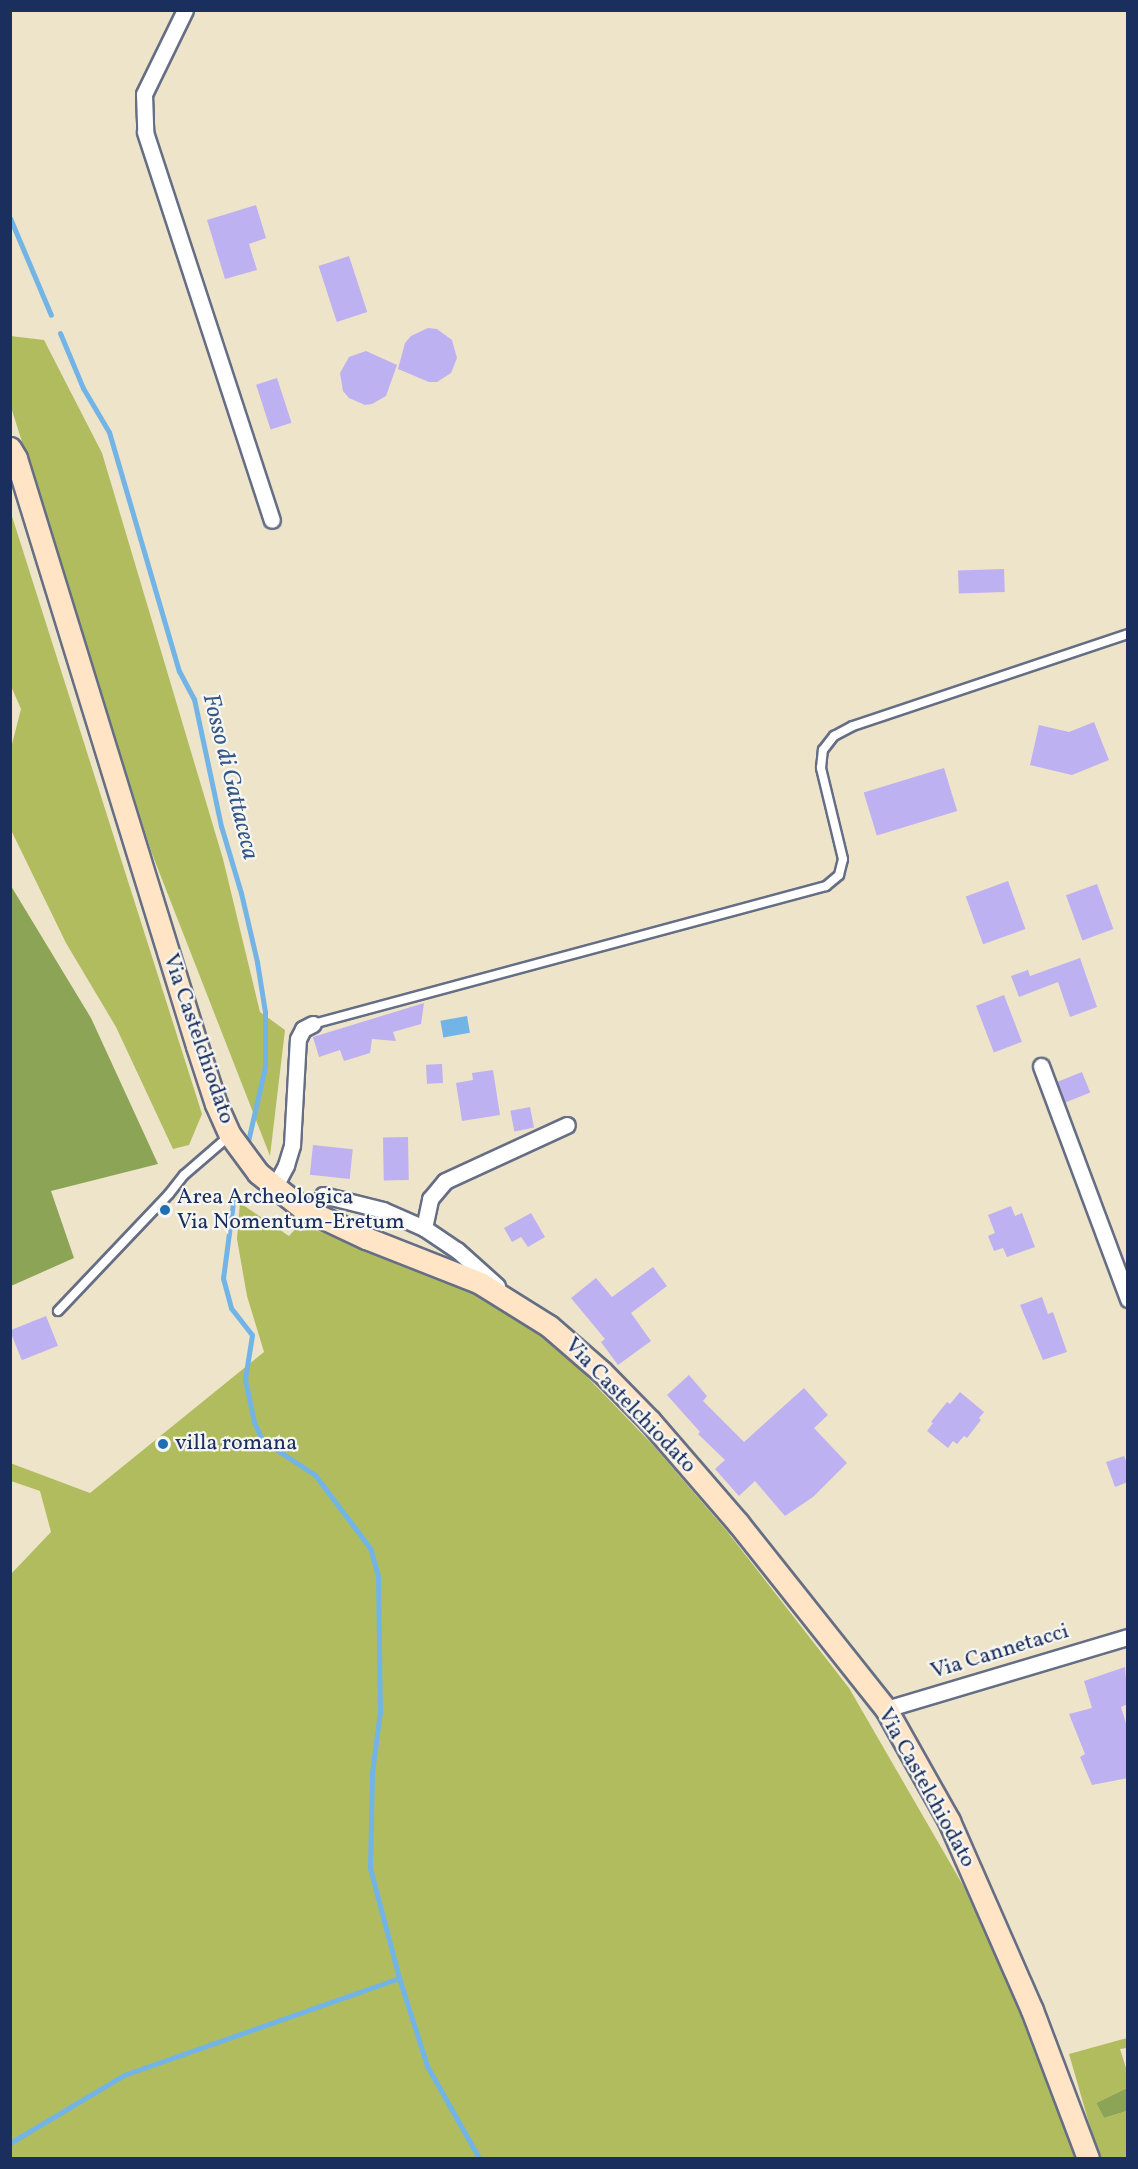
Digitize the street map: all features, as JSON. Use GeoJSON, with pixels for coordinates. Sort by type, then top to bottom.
{"type":"FeatureCollection","features":[{"type":"Feature","properties":{"kind":"street"},"geometry":{"type":"LineString","coordinates":[[185,10],[144,94],[145,132],[272,520]]}},
{"type":"Feature","properties":{"kind":"street","name":"Via Castelchiodato"},"geometry":{"type":"LineString","coordinates":[[10,448],[16,458],[209,1084],[231,1135],[258,1173],[274,1188],[322,1220],[445,1267],[512,1300],[575,1347],[650,1421],[738,1523],[885,1709],[949,1821],[995,1921],[1058,2075],[1088,2158]]}},
{"type":"Feature","properties":{"kind":"street"},"geometry":{"type":"LineString","coordinates":[[274,1188],[286,1165],[292,1145],[298,1039],[303,1029],[313,1024]]}},
{"type":"Feature","properties":{"kind":"street"},"geometry":{"type":"LineString","coordinates":[[1041,1066],[1128,1299]]}},
{"type":"Feature","properties":{"kind":"street"},"geometry":{"type":"LineString","coordinates":[[424,1228],[430,1199],[446,1181],[567,1125]]}},
{"type":"Feature","properties":{"kind":"street"},"geometry":{"type":"LineString","coordinates":[[322,1195],[383,1210],[424,1228],[457,1250],[512,1300]]}},
{"type":"Feature","properties":{"kind":"street","name":"Via Cannetacci"},"geometry":{"type":"LineString","coordinates":[[885,1709],[1128,1637]]}},
{"type":"Feature","properties":{"kind":"lane"},"geometry":{"type":"LineString","coordinates":[[313,1024],[826,886],[839,874],[843,859],[821,768],[824,750],[834,736],[853,726],[1128,634]]}},
{"type":"Feature","properties":{"kind":"lane"},"geometry":{"type":"LineString","coordinates":[[58,1311],[169,1194],[184,1174],[231,1135]]}},
{"type":"Feature","properties":{"kind":"green space"},"geometry":{"type":"Polygon","coordinates":[[[10,336],[44,340],[102,453],[223,859],[260,1012],[285,1030],[270,1156],[151,851],[11,407],[10,336]]]}},
{"type":"Feature","properties":{"kind":"green space"},"geometry":{"type":"Polygon","coordinates":[[[10,510],[202,1114],[189,1145],[173,1149],[116,1027],[66,943],[11,830],[11,748],[21,709],[11,686],[10,510]]]}},
{"type":"Feature","properties":{"kind":"green space"},"geometry":{"type":"Polygon","coordinates":[[[11,886],[91,1018],[158,1164],[51,1191],[74,1258],[11,1286],[11,886]]]}},
{"type":"Feature","properties":{"kind":"green space"},"geometry":{"type":"Polygon","coordinates":[[[240,1203],[289,1236],[300,1224],[464,1286],[497,1305],[564,1353],[652,1444],[726,1530],[849,1688],[964,1887],[1011,1991],[1076,2158],[11,2158],[11,1574],[51,1532],[40,1491],[11,1481],[10,1463],[90,1493],[264,1352],[247,1296],[237,1239],[240,1203]]]}},
{"type":"Feature","properties":{"kind":"green space"},"geometry":{"type":"Polygon","coordinates":[[[1127,2038],[1127,2048],[1120,2049],[1127,2071],[1127,2088],[1096,2103],[1104,2118],[1127,2111],[1127,2158],[1099,2158],[1069,2054],[1127,2038]]]}},
{"type":"Feature","properties":{"kind":"green space"},"geometry":{"type":"Polygon","coordinates":[[[1127,2088],[1127,2111],[1104,2118],[1096,2103],[1127,2088]]]}},
{"type":"Feature","properties":{"kind":"water"},"geometry":{"type":"Polygon","coordinates":[[[467,1016],[470,1033],[443,1037],[440,1021],[467,1016]]]}},
{"type":"Feature","properties":{"kind":"building"},"geometry":{"type":"Polygon","coordinates":[[[256,205],[266,238],[249,244],[257,270],[225,279],[207,220],[256,205]]]}},
{"type":"Feature","properties":{"kind":"building"},"geometry":{"type":"Polygon","coordinates":[[[349,256],[367,312],[337,322],[319,266],[349,256]]]}},
{"type":"Feature","properties":{"kind":"building"},"geometry":{"type":"Polygon","coordinates":[[[428,328],[437,329],[452,340],[457,358],[451,373],[437,382],[429,382],[398,369],[405,343],[411,336],[428,328]]]}},
{"type":"Feature","properties":{"kind":"building"},"geometry":{"type":"Polygon","coordinates":[[[366,351],[397,365],[386,396],[372,404],[365,405],[349,398],[343,391],[340,373],[349,357],[366,351]]]}},
{"type":"Feature","properties":{"kind":"building"},"geometry":{"type":"Polygon","coordinates":[[[277,378],[292,423],[271,429],[256,385],[277,378]]]}},
{"type":"Feature","properties":{"kind":"building"},"geometry":{"type":"Polygon","coordinates":[[[1004,569],[1005,592],[959,594],[958,571],[1004,569]]]}},
{"type":"Feature","properties":{"kind":"building"},"geometry":{"type":"Polygon","coordinates":[[[1094,722],[1109,760],[1072,775],[1030,765],[1039,725],[1069,732],[1094,722]]]}},
{"type":"Feature","properties":{"kind":"building"},"geometry":{"type":"Polygon","coordinates":[[[944,768],[957,811],[877,836],[864,793],[944,768]]]}},
{"type":"Feature","properties":{"kind":"building"},"geometry":{"type":"Polygon","coordinates":[[[1008,881],[1025,929],[983,944],[966,896],[1008,881]]]}},
{"type":"Feature","properties":{"kind":"building"},"geometry":{"type":"Polygon","coordinates":[[[1097,884],[1113,929],[1082,940],[1066,895],[1097,884]]]}},
{"type":"Feature","properties":{"kind":"building"},"geometry":{"type":"Polygon","coordinates":[[[1080,958],[1097,1007],[1070,1017],[1058,982],[1019,997],[1011,976],[1028,970],[1030,976],[1080,958]]]}},
{"type":"Feature","properties":{"kind":"building"},"geometry":{"type":"Polygon","coordinates":[[[1004,995],[1022,1042],[994,1052],[976,1006],[1004,995]]]}},
{"type":"Feature","properties":{"kind":"building"},"geometry":{"type":"Polygon","coordinates":[[[424,1003],[421,1024],[393,1032],[396,1041],[372,1039],[370,1053],[344,1061],[340,1050],[319,1057],[313,1037],[424,1003]]]}},
{"type":"Feature","properties":{"kind":"building"},"geometry":{"type":"Polygon","coordinates":[[[442,1064],[443,1083],[427,1084],[426,1065],[442,1064]]]}},
{"type":"Feature","properties":{"kind":"building"},"geometry":{"type":"Polygon","coordinates":[[[493,1070],[500,1115],[462,1121],[456,1083],[473,1080],[472,1073],[493,1070]]]}},
{"type":"Feature","properties":{"kind":"building"},"geometry":{"type":"Polygon","coordinates":[[[1082,1072],[1090,1092],[1065,1103],[1057,1082],[1082,1072]]]}},
{"type":"Feature","properties":{"kind":"building"},"geometry":{"type":"Polygon","coordinates":[[[530,1107],[534,1128],[514,1131],[510,1111],[530,1107]]]}},
{"type":"Feature","properties":{"kind":"building"},"geometry":{"type":"Polygon","coordinates":[[[383,1137],[408,1137],[409,1180],[384,1180],[383,1137]]]}},
{"type":"Feature","properties":{"kind":"building"},"geometry":{"type":"Polygon","coordinates":[[[313,1145],[353,1149],[350,1179],[310,1175],[313,1145]]]}},
{"type":"Feature","properties":{"kind":"building"},"geometry":{"type":"Polygon","coordinates":[[[1011,1206],[1015,1216],[1022,1213],[1035,1247],[1007,1257],[1003,1248],[994,1251],[988,1236],[995,1233],[988,1215],[1011,1206]]]}},
{"type":"Feature","properties":{"kind":"building"},"geometry":{"type":"Polygon","coordinates":[[[531,1213],[545,1237],[528,1247],[521,1237],[512,1242],[504,1228],[531,1213]]]}},
{"type":"Feature","properties":{"kind":"building"},"geometry":{"type":"Polygon","coordinates":[[[653,1267],[667,1286],[631,1313],[651,1341],[618,1365],[601,1342],[605,1339],[571,1298],[596,1278],[612,1297],[653,1267]]]}},
{"type":"Feature","properties":{"kind":"building"},"geometry":{"type":"Polygon","coordinates":[[[1042,1297],[1048,1314],[1053,1312],[1067,1352],[1043,1360],[1020,1305],[1042,1297]]]}},
{"type":"Feature","properties":{"kind":"building"},"geometry":{"type":"Polygon","coordinates":[[[46,1316],[58,1346],[22,1360],[10,1331],[46,1316]]]}},
{"type":"Feature","properties":{"kind":"building"},"geometry":{"type":"Polygon","coordinates":[[[689,1375],[707,1396],[703,1401],[744,1442],[804,1388],[828,1415],[814,1428],[847,1463],[813,1497],[785,1516],[755,1481],[739,1496],[715,1469],[725,1460],[698,1434],[700,1432],[667,1395],[689,1375]]]}},
{"type":"Feature","properties":{"kind":"building"},"geometry":{"type":"Polygon","coordinates":[[[960,1392],[984,1412],[979,1418],[981,1420],[967,1438],[964,1436],[957,1444],[953,1441],[948,1448],[927,1431],[933,1423],[931,1422],[947,1402],[950,1404],[960,1392]]]}},
{"type":"Feature","properties":{"kind":"building"},"geometry":{"type":"Polygon","coordinates":[[[1124,1456],[1128,1466],[1128,1482],[1115,1487],[1106,1462],[1124,1456]]]}},
{"type":"Feature","properties":{"kind":"building"},"geometry":{"type":"Polygon","coordinates":[[[1125,1667],[1128,1704],[1121,1707],[1128,1730],[1128,1778],[1092,1785],[1080,1757],[1085,1754],[1069,1714],[1092,1708],[1084,1681],[1125,1667]]]}},
{"type":"Feature","properties":{"kind":"waterway","name":"Fosso di Gattaceca"},"geometry":{"type":"LineString","coordinates":[[10,218],[51,315]]}},
{"type":"Feature","properties":{"kind":"waterway","name":"Fosso di Gattaceca"},"geometry":{"type":"LineString","coordinates":[[60,333],[83,388],[109,432],[179,671],[194,699],[221,826],[241,893],[257,962],[265,1012],[265,1067],[248,1141]]}},
{"type":"Feature","properties":{"kind":"waterway"},"geometry":{"type":"LineString","coordinates":[[234,1195],[223,1278],[231,1308],[252,1335],[245,1379],[254,1422],[262,1440],[315,1475],[370,1548],[378,1576],[380,1711],[372,1773],[370,1868],[399,1978],[427,2066],[479,2158]]}},
{"type":"Feature","properties":{"kind":"waterway"},"geometry":{"type":"LineString","coordinates":[[10,2143],[124,2075],[399,1978]]}},
{"type":"Feature","properties":{"kind":"place","name":"Area Archeologica Via Nomentum-Eretum"},"geometry":{"type":"Point","coordinates":[165,1210]}},
{"type":"Feature","properties":{"kind":"place","name":"villa romana"},"geometry":{"type":"Point","coordinates":[163,1444]}}]}
